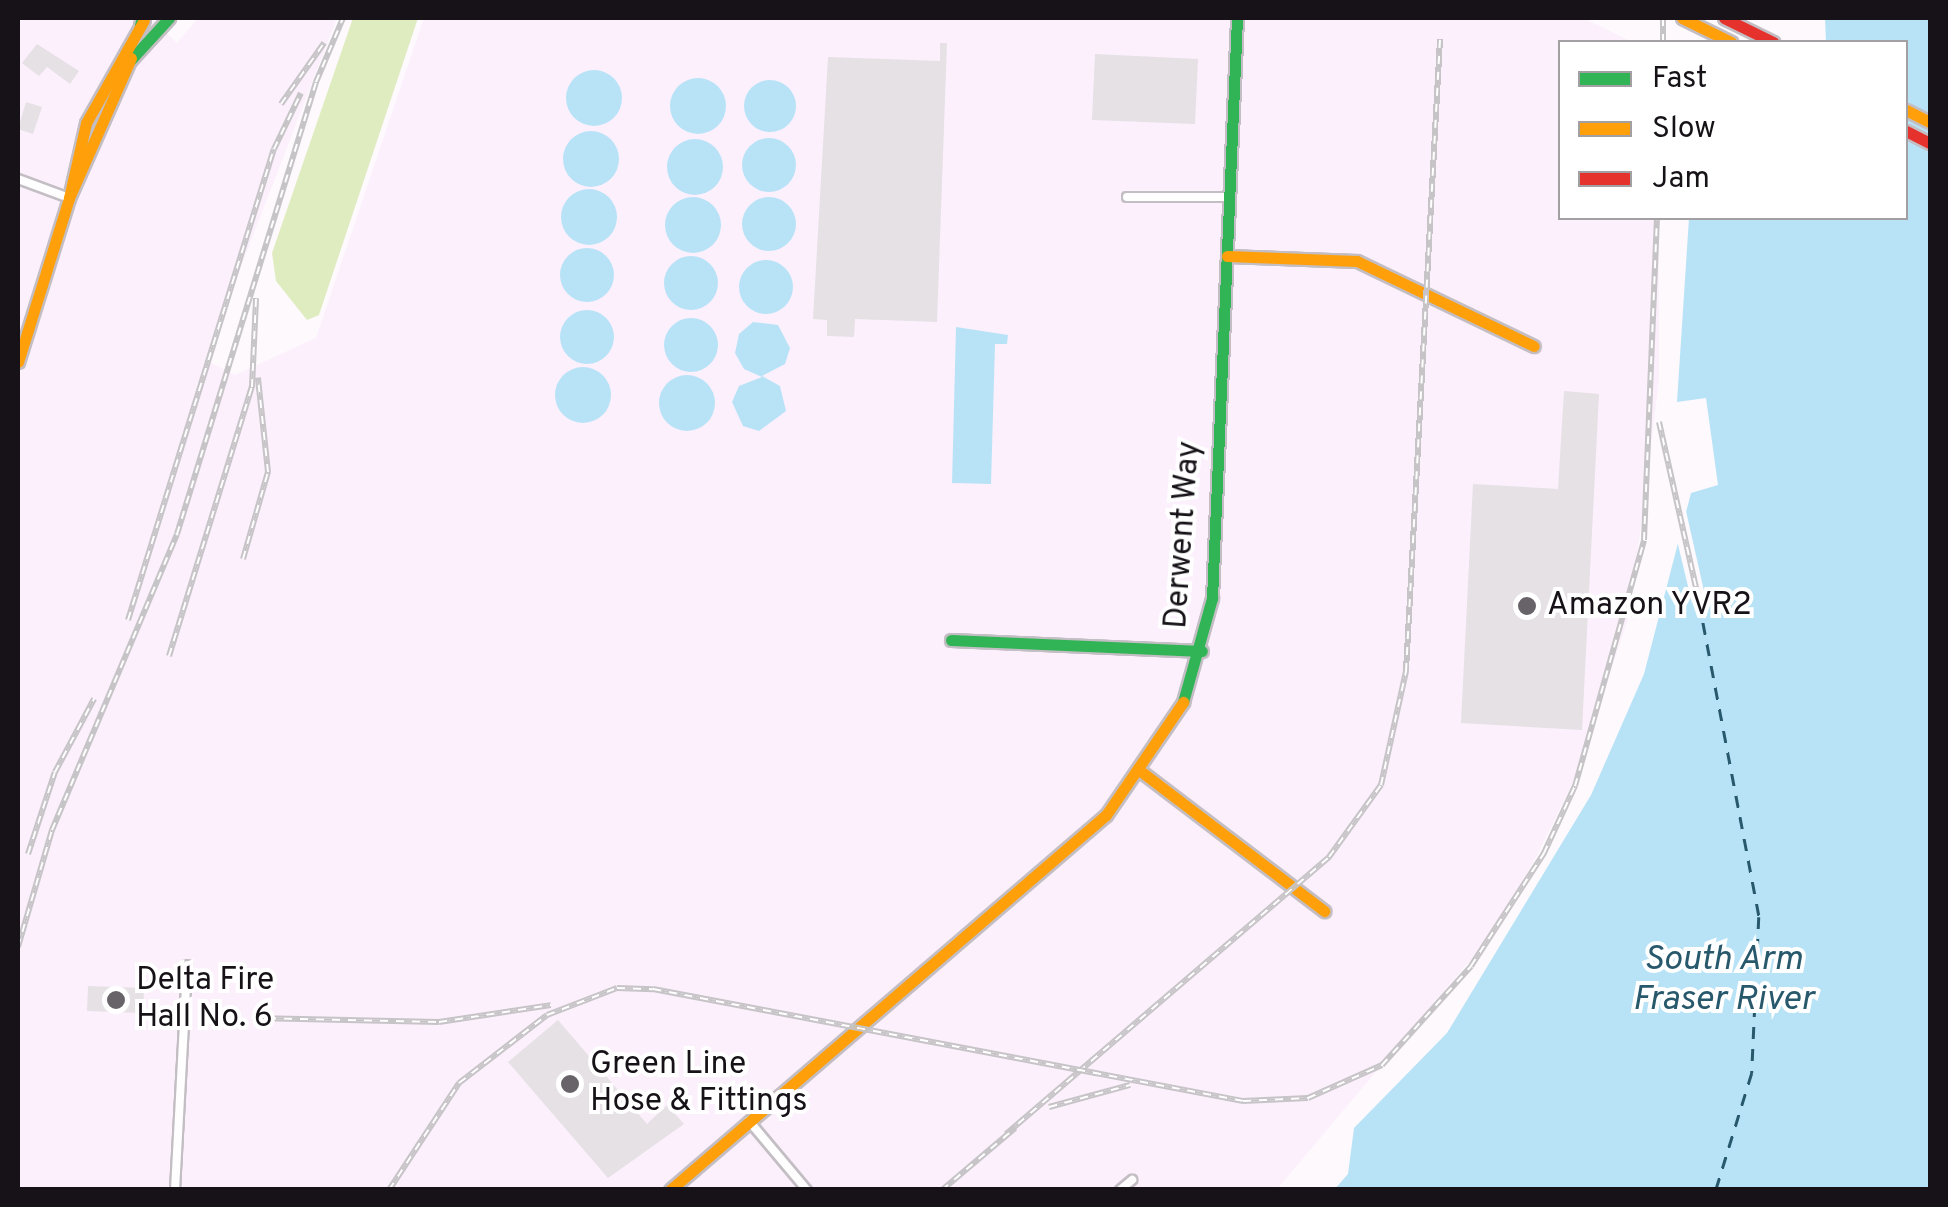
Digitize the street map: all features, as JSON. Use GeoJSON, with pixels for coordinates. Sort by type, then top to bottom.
{"type":"FeatureCollection","features":[{"type":"Feature","properties":{"kind":"main road"},"geometry":{"type":"LineString","coordinates":[[18,362],[70,198],[126,65],[159,18]]}},
{"type":"Feature","properties":{"kind":"main road"},"geometry":{"type":"LineString","coordinates":[[126,65],[169,18]]}},
{"type":"Feature","properties":{"kind":"main road","name":"Derwent Way"},"geometry":{"type":"LineString","coordinates":[[670,1190],[1106,815],[1142,773],[1181,710],[1202,651],[1212,598],[1237,18]]}},
{"type":"Feature","properties":{"kind":"main road"},"geometry":{"type":"LineString","coordinates":[[1682,18],[1727,40]]}},
{"type":"Feature","properties":{"kind":"main road"},"geometry":{"type":"LineString","coordinates":[[1724,18],[1769,40]]}},
{"type":"Feature","properties":{"kind":"main road"},"geometry":{"type":"LineString","coordinates":[[70,198],[86,123],[142,20]]}},
{"type":"Feature","properties":{"kind":"main road"},"geometry":{"type":"LineString","coordinates":[[1908,132],[1930,144]]}},
{"type":"Feature","properties":{"kind":"main road"},"geometry":{"type":"LineString","coordinates":[[1228,256],[1358,262],[1534,346]]}},
{"type":"Feature","properties":{"kind":"main road"},"geometry":{"type":"LineString","coordinates":[[950,640],[1202,651]]}},
{"type":"Feature","properties":{"kind":"main road"},"geometry":{"type":"LineString","coordinates":[[1142,773],[1324,912]]}},
{"type":"Feature","properties":{"kind":"street"},"geometry":{"type":"LineString","coordinates":[[18,179],[70,198]]}},
{"type":"Feature","properties":{"kind":"street"},"geometry":{"type":"LineString","coordinates":[[1127,197],[1230,198]]}},
{"type":"Feature","properties":{"kind":"street"},"geometry":{"type":"LineString","coordinates":[[175,1190],[187,965]]}},
{"type":"Feature","properties":{"kind":"street"},"geometry":{"type":"LineString","coordinates":[[749,1121],[807,1190]]}},
{"type":"Feature","properties":{"kind":"street"},"geometry":{"type":"LineString","coordinates":[[1120,1190],[1132,1180]]}},
{"type":"Feature","properties":{"kind":"shaded area"},"geometry":{"type":"Polygon","coordinates":[[[18,18],[151,18],[177,43],[198,18],[337,18],[205,360],[235,375],[316,338],[424,18],[1583,18],[1628,40],[1558,40],[1558,220],[1659,220],[1659,381],[1630,613],[1571,787],[1534,861],[1483,945],[1277,1189],[18,1189],[18,18]]]}},
{"type":"Feature","properties":{"kind":"green space"},"geometry":{"type":"Polygon","coordinates":[[[353,18],[418,18],[319,315],[307,320],[276,281],[272,253],[353,18]]]}},
{"type":"Feature","properties":{"kind":"water","name":"South Arm Fraser River"},"geometry":{"type":"Polygon","coordinates":[[[1825,18],[1930,18],[1930,1189],[1334,1190],[1348,1174],[1354,1128],[1447,1033],[1591,795],[1644,674],[1691,493],[1718,485],[1706,398],[1677,402],[1689,220],[1908,220],[1908,40],[1826,40],[1825,18]]]}},
{"type":"Feature","properties":{"kind":"water"},"geometry":{"type":"Polygon","coordinates":[[[594,70],[614,78],[622,98],[614,118],[594,126],[574,118],[566,98],[574,78],[594,70]]]}},
{"type":"Feature","properties":{"kind":"water"},"geometry":{"type":"Polygon","coordinates":[[[698,78],[718,86],[726,106],[718,126],[698,134],[678,126],[670,106],[678,86],[698,78]]]}},
{"type":"Feature","properties":{"kind":"water"},"geometry":{"type":"Polygon","coordinates":[[[770,80],[789,87],[796,106],[789,125],[770,132],[751,125],[744,106],[751,87],[770,80]]]}},
{"type":"Feature","properties":{"kind":"water"},"geometry":{"type":"Polygon","coordinates":[[[591,131],[611,139],[619,159],[611,179],[591,187],[571,179],[563,159],[571,139],[591,131]]]}},
{"type":"Feature","properties":{"kind":"water"},"geometry":{"type":"Polygon","coordinates":[[[769,138],[788,146],[796,165],[788,184],[769,192],[750,184],[742,165],[750,146],[769,138]]]}},
{"type":"Feature","properties":{"kind":"water"},"geometry":{"type":"Polygon","coordinates":[[[695,139],[715,147],[723,167],[715,187],[695,195],[675,187],[667,167],[675,147],[695,139]]]}},
{"type":"Feature","properties":{"kind":"water"},"geometry":{"type":"Polygon","coordinates":[[[589,189],[609,197],[617,217],[609,237],[589,245],[569,237],[561,217],[569,197],[589,189]]]}},
{"type":"Feature","properties":{"kind":"water"},"geometry":{"type":"Polygon","coordinates":[[[693,197],[713,205],[721,225],[713,245],[693,253],[673,245],[665,225],[673,205],[693,197]]]}},
{"type":"Feature","properties":{"kind":"water"},"geometry":{"type":"Polygon","coordinates":[[[769,197],[788,205],[796,224],[788,243],[769,251],[750,243],[742,224],[750,205],[769,197]]]}},
{"type":"Feature","properties":{"kind":"water"},"geometry":{"type":"Polygon","coordinates":[[[587,248],[606,256],[614,275],[606,294],[587,302],[568,294],[560,275],[568,256],[587,248]]]}},
{"type":"Feature","properties":{"kind":"water"},"geometry":{"type":"Polygon","coordinates":[[[691,256],[710,264],[718,283],[710,302],[691,310],[672,302],[664,283],[672,264],[691,256]]]}},
{"type":"Feature","properties":{"kind":"water"},"geometry":{"type":"Polygon","coordinates":[[[766,260],[785,268],[793,287],[785,306],[766,314],[747,306],[739,287],[747,268],[766,260]]]}},
{"type":"Feature","properties":{"kind":"water"},"geometry":{"type":"Polygon","coordinates":[[[587,310],[606,318],[614,337],[606,356],[587,364],[568,356],[560,337],[568,318],[587,310]]]}},
{"type":"Feature","properties":{"kind":"water"},"geometry":{"type":"Polygon","coordinates":[[[691,318],[710,326],[718,345],[710,364],[691,372],[672,364],[664,345],[672,326],[691,318]]]}},
{"type":"Feature","properties":{"kind":"water"},"geometry":{"type":"Polygon","coordinates":[[[753,322],[778,325],[790,348],[785,364],[762,376],[780,386],[786,411],[759,431],[743,426],[732,402],[739,386],[762,377],[744,369],[735,353],[739,334],[753,322]]]}},
{"type":"Feature","properties":{"kind":"water"},"geometry":{"type":"Polygon","coordinates":[[[956,327],[1008,335],[1007,344],[995,344],[991,484],[952,483],[956,327]]]}},
{"type":"Feature","properties":{"kind":"water"},"geometry":{"type":"Polygon","coordinates":[[[583,367],[603,375],[611,395],[603,415],[583,423],[563,415],[555,395],[563,375],[583,367]]]}},
{"type":"Feature","properties":{"kind":"water"},"geometry":{"type":"Polygon","coordinates":[[[687,375],[707,383],[715,403],[707,423],[687,431],[667,423],[659,403],[667,383],[687,375]]]}},
{"type":"Feature","properties":{"kind":"pier"},"geometry":{"type":"Polygon","coordinates":[[[1684,502],[1706,600],[1692,603],[1675,532],[1684,502]]]}},
{"type":"Feature","properties":{"kind":"building"},"geometry":{"type":"Polygon","coordinates":[[[940,43],[947,43],[937,322],[855,319],[854,337],[827,336],[827,320],[813,319],[828,57],[940,61],[940,43]]]}},
{"type":"Feature","properties":{"kind":"building"},"geometry":{"type":"Polygon","coordinates":[[[37,44],[79,71],[70,84],[47,67],[39,76],[22,63],[37,44]]]}},
{"type":"Feature","properties":{"kind":"building"},"geometry":{"type":"Polygon","coordinates":[[[1095,54],[1198,59],[1195,124],[1092,120],[1095,54]]]}},
{"type":"Feature","properties":{"kind":"building"},"geometry":{"type":"Polygon","coordinates":[[[26,102],[42,107],[33,134],[18,129],[26,102]]]}},
{"type":"Feature","properties":{"kind":"building","name":"Amazon YVR2"},"geometry":{"type":"Polygon","coordinates":[[[1564,391],[1599,394],[1582,730],[1461,723],[1473,484],[1558,489],[1564,391]]]}},
{"type":"Feature","properties":{"kind":"building","name":"Delta Fire Hall No. 6"},"geometry":{"type":"Polygon","coordinates":[[[88,986],[144,988],[143,1013],[87,1011],[88,986]]]}},
{"type":"Feature","properties":{"kind":"building","name":"Green Line Hose & Fittings"},"geometry":{"type":"Polygon","coordinates":[[[558,1020],[647,1124],[667,1105],[684,1124],[608,1178],[508,1062],[558,1020]]]}},
{"type":"Feature","properties":{"kind":"ferry route"},"geometry":{"type":"LineString","coordinates":[[1699,601],[1759,917],[1752,1073],[1716,1190]]}},
{"type":"Feature","properties":{"kind":"railway"},"geometry":{"type":"LineString","coordinates":[[18,947],[52,830],[177,534],[316,82],[343,18]]}},
{"type":"Feature","properties":{"kind":"railway"},"geometry":{"type":"LineString","coordinates":[[1663,18],[1663,40]]}},
{"type":"Feature","properties":{"kind":"railway"},"geometry":{"type":"LineString","coordinates":[[1006,1134],[1329,857],[1381,785],[1406,671],[1440,39]]}},
{"type":"Feature","properties":{"kind":"railway"},"geometry":{"type":"LineString","coordinates":[[281,104],[324,43]]}},
{"type":"Feature","properties":{"kind":"railway"},"geometry":{"type":"LineString","coordinates":[[128,620],[274,149],[301,93]]}},
{"type":"Feature","properties":{"kind":"railway"},"geometry":{"type":"LineString","coordinates":[[389,1190],[459,1083],[547,1015],[617,988],[653,989],[1243,1101],[1308,1098],[1382,1065],[1471,966],[1544,853],[1575,786],[1644,540],[1657,220]]}},
{"type":"Feature","properties":{"kind":"railway"},"geometry":{"type":"LineString","coordinates":[[169,656],[252,387],[256,298]]}},
{"type":"Feature","properties":{"kind":"railway"},"geometry":{"type":"LineString","coordinates":[[243,559],[268,472],[258,378]]}},
{"type":"Feature","properties":{"kind":"railway"},"geometry":{"type":"LineString","coordinates":[[1659,422],[1699,601]]}},
{"type":"Feature","properties":{"kind":"railway"},"geometry":{"type":"LineString","coordinates":[[28,854],[55,772],[94,699]]}},
{"type":"Feature","properties":{"kind":"railway"},"geometry":{"type":"LineString","coordinates":[[252,1018],[439,1022],[551,1005]]}},
{"type":"Feature","properties":{"kind":"railway"},"geometry":{"type":"LineString","coordinates":[[1049,1107],[1130,1085]]}},
{"type":"Feature","properties":{"kind":"railway"},"geometry":{"type":"LineString","coordinates":[[942,1190],[1015,1128]]}},
{"type":"Feature","properties":{"kind":"traffic: fast"},"geometry":{"type":"LineString","coordinates":[[140,25],[142,18]]}},
{"type":"Feature","properties":{"kind":"traffic: fast"},"geometry":{"type":"LineString","coordinates":[[126,65],[169,18]]}},
{"type":"Feature","properties":{"kind":"traffic: fast"},"geometry":{"type":"LineString","coordinates":[[1183,702],[1212,598],[1237,18]]}},
{"type":"Feature","properties":{"kind":"traffic: fast"},"geometry":{"type":"LineString","coordinates":[[951,640],[1202,651]]}},
{"type":"Feature","properties":{"kind":"traffic: slow"},"geometry":{"type":"LineString","coordinates":[[1682,18],[1727,40]]}},
{"type":"Feature","properties":{"kind":"traffic: slow"},"geometry":{"type":"LineString","coordinates":[[69,198],[86,123],[144,20]]}},
{"type":"Feature","properties":{"kind":"traffic: slow"},"geometry":{"type":"LineString","coordinates":[[18,362],[69,198],[131,58]]}},
{"type":"Feature","properties":{"kind":"traffic: slow"},"geometry":{"type":"LineString","coordinates":[[1908,111],[1930,122]]}},
{"type":"Feature","properties":{"kind":"traffic: slow"},"geometry":{"type":"LineString","coordinates":[[1227,256],[1357,261],[1534,346]]}},
{"type":"Feature","properties":{"kind":"traffic: slow"},"geometry":{"type":"LineString","coordinates":[[670,1190],[1106,815],[1183,702]]}},
{"type":"Feature","properties":{"kind":"traffic: slow"},"geometry":{"type":"LineString","coordinates":[[1143,773],[1324,911]]}},
{"type":"Feature","properties":{"kind":"traffic: jam"},"geometry":{"type":"LineString","coordinates":[[1724,18],[1769,40]]}},
{"type":"Feature","properties":{"kind":"traffic: jam"},"geometry":{"type":"LineString","coordinates":[[1908,132],[1930,143]]}},
{"type":"Feature","properties":{"kind":"place","name":"Amazon YVR2"},"geometry":{"type":"Point","coordinates":[1527,606]}},
{"type":"Feature","properties":{"kind":"place","name":"Delta Fire Hall No. 6"},"geometry":{"type":"Point","coordinates":[116,1000]}},
{"type":"Feature","properties":{"kind":"place","name":"Green Line Hose & Fittings"},"geometry":{"type":"Point","coordinates":[570,1084]}}]}
